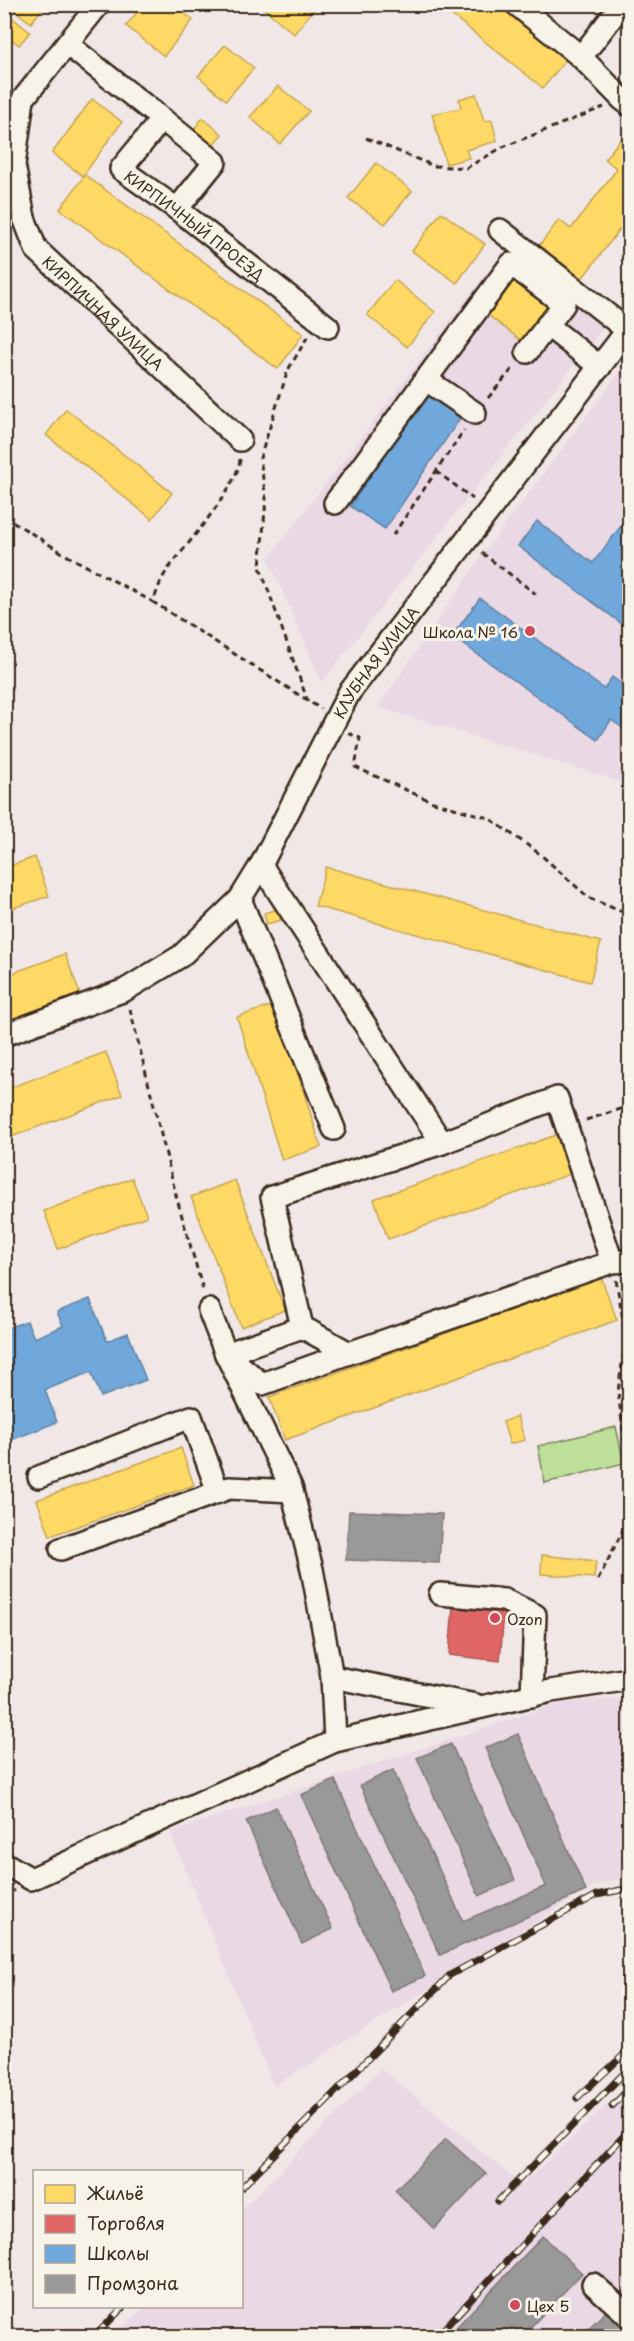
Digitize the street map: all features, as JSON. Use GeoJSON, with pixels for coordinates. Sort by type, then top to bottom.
{"type":"FeatureCollection","features":[{"type":"Feature","properties":{"kind":"street","name":"КИРПИЧНАЯ УЛИЦА"},"geometry":{"type":"LineString","coordinates":[[99,4],[23,99],[14,165],[24,218],[36,249],[240,440]]}},
{"type":"Feature","properties":{"kind":"street"},"geometry":{"type":"LineString","coordinates":[[516,4],[581,57],[626,102]]}},
{"type":"Feature","properties":{"kind":"street"},"geometry":{"type":"LineString","coordinates":[[581,57],[622,4]]}},
{"type":"Feature","properties":{"kind":"street"},"geometry":{"type":"LineString","coordinates":[[67,44],[215,162],[177,209]]}},
{"type":"Feature","properties":{"kind":"street","name":"КИРПИЧНЫЙ ПРОЕЗД"},"geometry":{"type":"LineString","coordinates":[[162,119],[121,169],[177,209],[323,323]]}},
{"type":"Feature","properties":{"kind":"street"},"geometry":{"type":"LineString","coordinates":[[500,230],[628,328]]}},
{"type":"Feature","properties":{"kind":"street"},"geometry":{"type":"LineString","coordinates":[[334,502],[511,264],[564,304],[526,352]]}},
{"type":"Feature","properties":{"kind":"street"},"geometry":{"type":"LineString","coordinates":[[547,326],[600,367]]}},
{"type":"Feature","properties":{"kind":"street","name":"КЛУБНАЯ УЛИЦА"},"geometry":{"type":"LineString","coordinates":[[4,1035],[125,990],[181,956],[240,899],[261,865],[349,693],[628,328]]}},
{"type":"Feature","properties":{"kind":"street"},"geometry":{"type":"LineString","coordinates":[[424,380],[475,413]]}},
{"type":"Feature","properties":{"kind":"street"},"geometry":{"type":"LineString","coordinates":[[261,865],[442,1143]]}},
{"type":"Feature","properties":{"kind":"street"},"geometry":{"type":"LineString","coordinates":[[240,899],[334,1130]]}},
{"type":"Feature","properties":{"kind":"street"},"geometry":{"type":"LineString","coordinates":[[226,1354],[262,1384],[621,1261],[557,1098],[442,1143],[272,1197],[302,1327],[349,1353]]}},
{"type":"Feature","properties":{"kind":"street"},"geometry":{"type":"LineString","coordinates":[[209,1310],[226,1354],[292,1491],[312,1569],[333,1677],[335,1741]]}},
{"type":"Feature","properties":{"kind":"street"},"geometry":{"type":"LineString","coordinates":[[226,1354],[302,1327]]}},
{"type":"Feature","properties":{"kind":"street"},"geometry":{"type":"LineString","coordinates":[[39,1477],[190,1417],[218,1492]]}},
{"type":"Feature","properties":{"kind":"street"},"geometry":{"type":"LineString","coordinates":[[61,1549],[230,1488],[292,1491]]}},
{"type":"Feature","properties":{"kind":"street"},"geometry":{"type":"LineString","coordinates":[[440,1594],[504,1600],[535,1615],[532,1696]]}},
{"type":"Feature","properties":{"kind":"street"},"geometry":{"type":"LineString","coordinates":[[333,1677],[484,1706]]}},
{"type":"Feature","properties":{"kind":"street"},"geometry":{"type":"LineString","coordinates":[[4,1863],[32,1879],[335,1741],[484,1706],[630,1679]]}},
{"type":"Feature","properties":{"kind":"street"},"geometry":{"type":"LineString","coordinates":[[592,2284],[630,2317]]}},
{"type":"Feature","properties":{"kind":"path"},"geometry":{"type":"LineString","coordinates":[[366,138],[434,166],[466,168],[503,147],[626,102]]}},
{"type":"Feature","properties":{"kind":"path"},"geometry":{"type":"LineString","coordinates":[[308,702],[260,567],[266,499],[260,458],[288,370],[323,323]]}},
{"type":"Feature","properties":{"kind":"path"},"geometry":{"type":"LineString","coordinates":[[393,536],[475,413],[526,352]]}},
{"type":"Feature","properties":{"kind":"path"},"geometry":{"type":"LineString","coordinates":[[153,602],[164,575],[210,515],[239,468],[240,440]]}},
{"type":"Feature","properties":{"kind":"path"},"geometry":{"type":"LineString","coordinates":[[436,471],[489,511]]}},
{"type":"Feature","properties":{"kind":"path"},"geometry":{"type":"LineString","coordinates":[[4,516],[66,555],[153,602],[231,650],[360,738],[355,767],[433,801],[489,818],[540,854],[589,898],[630,915]]}},
{"type":"Feature","properties":{"kind":"path"},"geometry":{"type":"LineString","coordinates":[[466,540],[536,594]]}},
{"type":"Feature","properties":{"kind":"path"},"geometry":{"type":"LineString","coordinates":[[125,990],[177,1199],[209,1310]]}},
{"type":"Feature","properties":{"kind":"path"},"geometry":{"type":"LineString","coordinates":[[567,1126],[630,1106]]}},
{"type":"Feature","properties":{"kind":"path"},"geometry":{"type":"LineString","coordinates":[[621,1261],[626,1335],[618,1392],[630,1480]]}},
{"type":"Feature","properties":{"kind":"path"},"geometry":{"type":"LineString","coordinates":[[598,1580],[630,1516]]}},
{"type":"Feature","properties":{"kind":"shaded area"},"geometry":{"type":"Polygon","coordinates":[[[520,253],[607,323],[322,682],[268,559],[495,262],[520,253]]]}},
{"type":"Feature","properties":{"kind":"shaded area","name":"Школа № 16"},"geometry":{"type":"Polygon","coordinates":[[[625,365],[630,369],[629,784],[378,707],[483,554],[625,365]]]}},
{"type":"Feature","properties":{"kind":"shaded area"},"geometry":{"type":"Polygon","coordinates":[[[629,1698],[629,1876],[595,1885],[274,2086],[170,1832],[563,1702],[629,1698]]]}},
{"type":"Feature","properties":{"kind":"shaded area"},"geometry":{"type":"Polygon","coordinates":[[[381,2069],[522,2185],[629,2083],[629,2336],[115,2336],[144,2308],[243,2308],[243,2208],[381,2069]]]}},
{"type":"Feature","properties":{"kind":"green space"},"geometry":{"type":"Polygon","coordinates":[[[616,1427],[624,1463],[545,1483],[538,1446],[616,1427]]]}},
{"type":"Feature","properties":{"kind":"building: Жильё"},"geometry":{"type":"Polygon","coordinates":[[[16,4],[46,4],[31,23],[13,9],[16,4]]]}},
{"type":"Feature","properties":{"kind":"building: Жильё"},"geometry":{"type":"Polygon","coordinates":[[[144,4],[173,4],[193,20],[164,56],[126,26],[144,4]]]}},
{"type":"Feature","properties":{"kind":"building: Жильё"},"geometry":{"type":"Polygon","coordinates":[[[259,4],[318,4],[294,34],[259,4]]]}},
{"type":"Feature","properties":{"kind":"building: Жильё"},"geometry":{"type":"Polygon","coordinates":[[[438,4],[500,4],[567,58],[543,88],[438,4]]]}},
{"type":"Feature","properties":{"kind":"building: Жильё"},"geometry":{"type":"Polygon","coordinates":[[[4,11],[30,32],[19,45],[4,33],[4,11]]]}},
{"type":"Feature","properties":{"kind":"building: Жильё"},"geometry":{"type":"Polygon","coordinates":[[[225,45],[254,68],[226,100],[198,76],[225,45]]]}},
{"type":"Feature","properties":{"kind":"building: Жильё"},"geometry":{"type":"Polygon","coordinates":[[[278,86],[309,111],[280,144],[250,117],[278,86]]]}},
{"type":"Feature","properties":{"kind":"building: Жильё"},"geometry":{"type":"Polygon","coordinates":[[[476,94],[484,121],[492,120],[497,141],[466,150],[469,158],[446,164],[432,114],[461,108],[459,99],[476,94]]]}},
{"type":"Feature","properties":{"kind":"building: Жильё"},"geometry":{"type":"Polygon","coordinates":[[[92,99],[122,122],[83,176],[52,153],[92,99]]]}},
{"type":"Feature","properties":{"kind":"building: Жильё"},"geometry":{"type":"Polygon","coordinates":[[[203,118],[222,134],[211,147],[193,130],[203,118]]]}},
{"type":"Feature","properties":{"kind":"building: Жильё"},"geometry":{"type":"Polygon","coordinates":[[[630,127],[630,216],[581,280],[538,247],[559,220],[571,229],[617,169],[605,159],[630,127]]]}},
{"type":"Feature","properties":{"kind":"building: Жильё"},"geometry":{"type":"Polygon","coordinates":[[[376,163],[412,191],[385,224],[348,198],[376,163]]]}},
{"type":"Feature","properties":{"kind":"building: Жильё"},"geometry":{"type":"Polygon","coordinates":[[[85,175],[303,334],[278,369],[60,209],[85,175]]]}},
{"type":"Feature","properties":{"kind":"building: Жильё"},"geometry":{"type":"Polygon","coordinates":[[[441,212],[485,244],[457,283],[412,251],[441,212]]]}},
{"type":"Feature","properties":{"kind":"building: Жильё"},"geometry":{"type":"Polygon","coordinates":[[[511,276],[549,305],[522,341],[484,312],[511,276]]]}},
{"type":"Feature","properties":{"kind":"building: Жильё"},"geometry":{"type":"Polygon","coordinates":[[[395,280],[435,312],[407,347],[367,315],[395,280]]]}},
{"type":"Feature","properties":{"kind":"building: Жильё"},"geometry":{"type":"Polygon","coordinates":[[[66,409],[172,493],[152,519],[46,435],[66,409]]]}},
{"type":"Feature","properties":{"kind":"building: Жильё"},"geometry":{"type":"Polygon","coordinates":[[[35,857],[49,896],[4,911],[4,868],[35,857]]]}},
{"type":"Feature","properties":{"kind":"building: Жильё"},"geometry":{"type":"Polygon","coordinates":[[[326,867],[601,942],[590,982],[315,906],[326,867]]]}},
{"type":"Feature","properties":{"kind":"building: Жильё"},"geometry":{"type":"Polygon","coordinates":[[[278,909],[281,920],[267,924],[264,913],[278,909]]]}},
{"type":"Feature","properties":{"kind":"building: Жильё"},"geometry":{"type":"Polygon","coordinates":[[[65,954],[80,994],[4,1022],[4,976],[65,954]]]}},
{"type":"Feature","properties":{"kind":"building: Жильё"},"geometry":{"type":"Polygon","coordinates":[[[276,1004],[321,1147],[282,1160],[237,1017],[276,1004]]]}},
{"type":"Feature","properties":{"kind":"building: Жильё"},"geometry":{"type":"Polygon","coordinates":[[[106,1052],[122,1095],[11,1137],[4,1121],[4,1090],[106,1052]]]}},
{"type":"Feature","properties":{"kind":"building: Жильё"},"geometry":{"type":"Polygon","coordinates":[[[559,1134],[573,1173],[388,1239],[374,1199],[559,1134]]]}},
{"type":"Feature","properties":{"kind":"building: Жильё"},"geometry":{"type":"Polygon","coordinates":[[[132,1178],[147,1216],[58,1249],[44,1211],[132,1178]]]}},
{"type":"Feature","properties":{"kind":"building: Жильё"},"geometry":{"type":"Polygon","coordinates":[[[235,1180],[285,1310],[241,1327],[191,1197],[235,1180]]]}},
{"type":"Feature","properties":{"kind":"building: Жильё"},"geometry":{"type":"Polygon","coordinates":[[[601,1277],[617,1320],[285,1440],[269,1397],[601,1277]]]}},
{"type":"Feature","properties":{"kind":"building: Жильё"},"geometry":{"type":"Polygon","coordinates":[[[517,1416],[525,1440],[510,1444],[503,1422],[517,1416]]]}},
{"type":"Feature","properties":{"kind":"building: Жильё"},"geometry":{"type":"Polygon","coordinates":[[[181,1448],[194,1485],[50,1536],[37,1500],[181,1448]]]}},
{"type":"Feature","properties":{"kind":"building: Жильё"},"geometry":{"type":"Polygon","coordinates":[[[542,1555],[596,1561],[594,1578],[541,1574],[542,1555]]]}},
{"type":"Feature","properties":{"kind":"building: Торговля"},"geometry":{"type":"Polygon","coordinates":[[[453,1607],[504,1612],[500,1661],[449,1655],[453,1607]]]}},
{"type":"Feature","properties":{"kind":"building: Школы"},"geometry":{"type":"Polygon","coordinates":[[[429,391],[463,414],[385,529],[350,506],[429,391]]]}},
{"type":"Feature","properties":{"kind":"building: Школы"},"geometry":{"type":"Polygon","coordinates":[[[630,514],[630,581],[625,587],[630,591],[630,630],[518,546],[537,521],[593,563],[630,514]]]}},
{"type":"Feature","properties":{"kind":"building: Школы"},"geometry":{"type":"Polygon","coordinates":[[[480,598],[604,689],[612,677],[630,690],[630,725],[626,730],[611,720],[598,740],[452,636],[480,598]]]}},
{"type":"Feature","properties":{"kind":"building: Школы"},"geometry":{"type":"Polygon","coordinates":[[[90,1299],[107,1341],[128,1333],[146,1380],[101,1397],[91,1372],[45,1390],[57,1422],[4,1443],[4,1329],[27,1321],[34,1338],[63,1326],[57,1312],[90,1299]]]}},
{"type":"Feature","properties":{"kind":"building: Промзона"},"geometry":{"type":"Polygon","coordinates":[[[349,1511],[442,1514],[439,1563],[346,1560],[349,1511]]]}},
{"type":"Feature","properties":{"kind":"building: Промзона"},"geometry":{"type":"Polygon","coordinates":[[[518,1734],[586,1891],[440,1955],[360,1785],[393,1770],[463,1921],[546,1886],[485,1748],[518,1734]]]}},
{"type":"Feature","properties":{"kind":"building: Промзона"},"geometry":{"type":"Polygon","coordinates":[[[451,1744],[515,1880],[479,1896],[417,1758],[451,1744]]]}},
{"type":"Feature","properties":{"kind":"building: Промзона"},"geometry":{"type":"Polygon","coordinates":[[[335,1780],[425,1976],[391,1991],[301,1795],[335,1780]]]}},
{"type":"Feature","properties":{"kind":"building: Промзона"},"geometry":{"type":"Polygon","coordinates":[[[276,1807],[333,1929],[302,1944],[246,1821],[276,1807]]]}},
{"type":"Feature","properties":{"kind":"building: Промзона"},"geometry":{"type":"Polygon","coordinates":[[[446,2139],[486,2174],[434,2229],[395,2190],[446,2139]]]}},
{"type":"Feature","properties":{"kind":"building: Промзона","name":"Цех 5"},"geometry":{"type":"Polygon","coordinates":[[[543,2236],[582,2273],[522,2336],[448,2336],[543,2236]]]}},
{"type":"Feature","properties":{"kind":"building: Промзона"},"geometry":{"type":"Polygon","coordinates":[[[606,2311],[624,2329],[617,2336],[581,2336],[606,2311]]]}},
{"type":"Feature","properties":{"kind":"railway"},"geometry":{"type":"LineString","coordinates":[[243,2186],[450,1975],[597,1895],[630,1888]]}},
{"type":"Feature","properties":{"kind":"railway"},"geometry":{"type":"LineString","coordinates":[[577,2098],[630,2049]]}},
{"type":"Feature","properties":{"kind":"railway"},"geometry":{"type":"LineString","coordinates":[[498,2201],[630,2067]]}},
{"type":"Feature","properties":{"kind":"railway"},"geometry":{"type":"LineString","coordinates":[[612,2106],[630,2088]]}},
{"type":"Feature","properties":{"kind":"railway"},"geometry":{"type":"LineString","coordinates":[[437,2336],[630,2129]]}},
{"type":"Feature","properties":{"kind":"railway"},"geometry":{"type":"LineString","coordinates":[[95,2336],[122,2308]]}},
{"type":"Feature","properties":{"kind":"place","name":"Школа № 16"},"geometry":{"type":"Point","coordinates":[530,631]}},
{"type":"Feature","properties":{"kind":"place","name":"Ozon"},"geometry":{"type":"Point","coordinates":[495,1618]}},
{"type":"Feature","properties":{"kind":"place","name":"Цех 5"},"geometry":{"type":"Point","coordinates":[515,2305]}}]}
